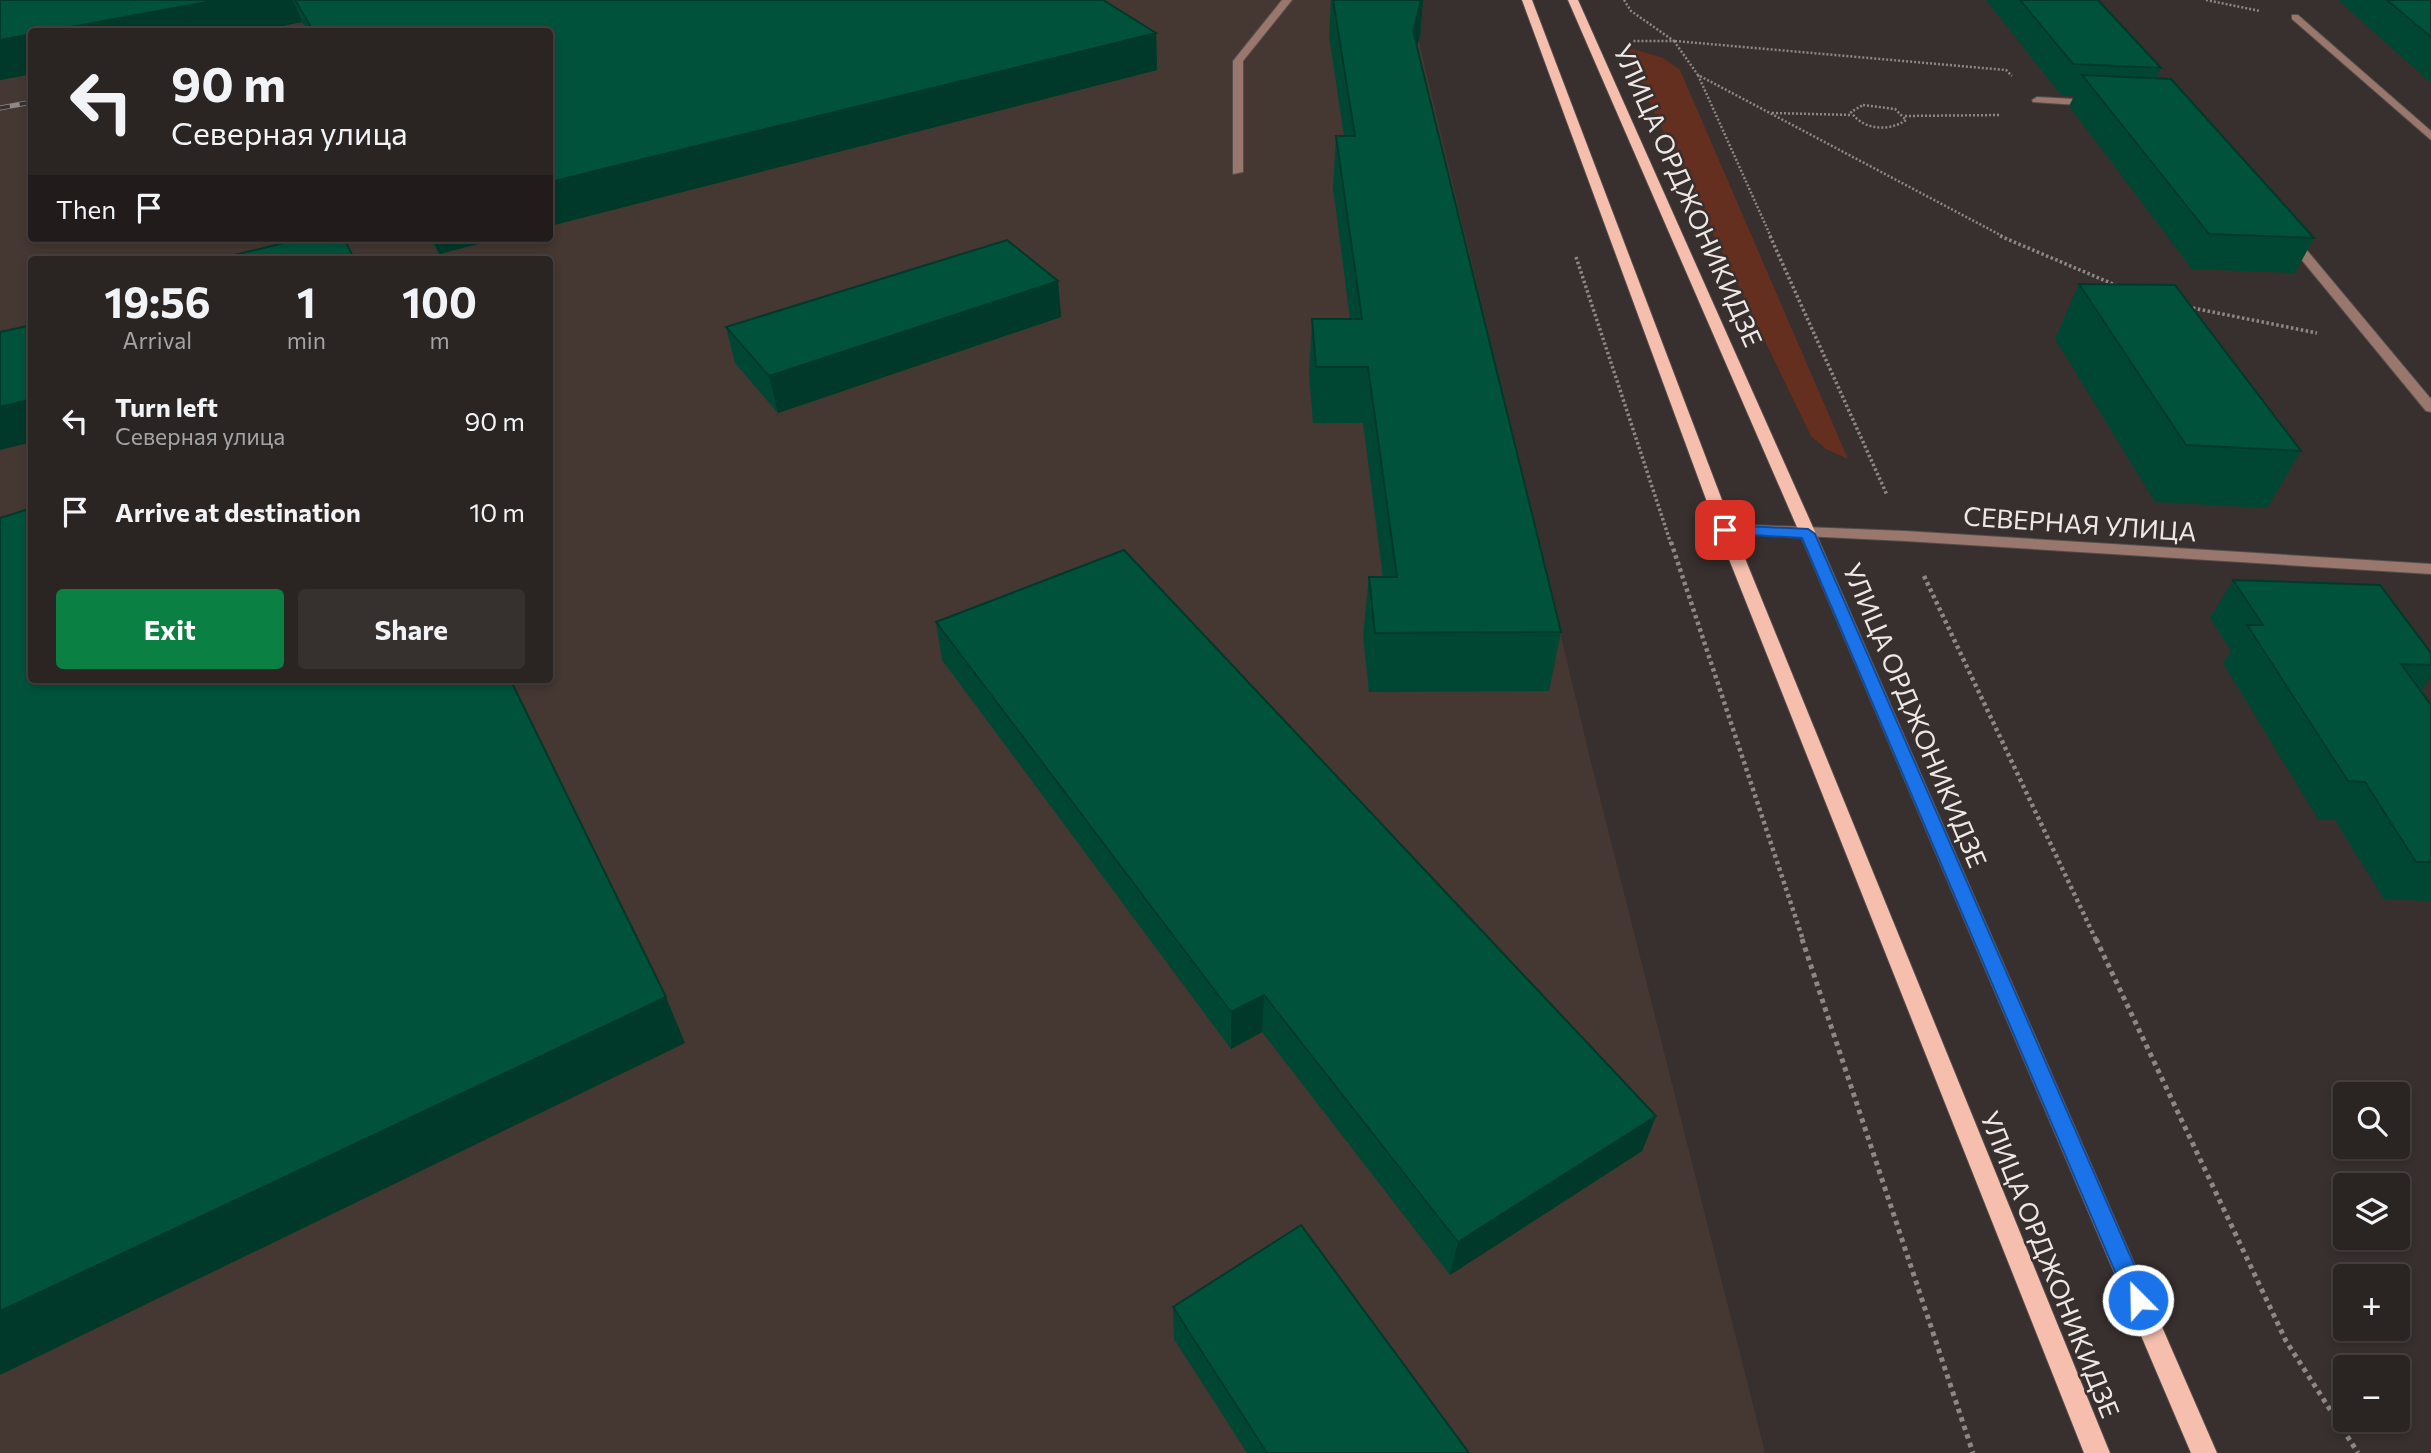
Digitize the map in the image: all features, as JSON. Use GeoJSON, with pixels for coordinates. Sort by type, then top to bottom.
{"type":"FeatureCollection","features":[{"type":"Feature","properties":{"kind":"main road","name":"УЛИЦА ОРДЖОНИКИДЗЕ"},"geometry":{"type":"LineString","coordinates":[[1527,0],[1725,530],[2097,1453]]}},
{"type":"Feature","properties":{"kind":"main road","name":"УЛИЦА ОРДЖОНИКИДЗЕ"},"geometry":{"type":"LineString","coordinates":[[1573,0],[1808,534],[2204,1453]]}},
{"type":"Feature","properties":{"kind":"street"},"geometry":{"type":"LineString","coordinates":[[1237,172],[1238,61],[1287,0]]}},
{"type":"Feature","properties":{"kind":"street"},"geometry":{"type":"LineString","coordinates":[[2295,18],[2431,137]]}},
{"type":"Feature","properties":{"kind":"street"},"geometry":{"type":"LineString","coordinates":[[2037,100],[2102,103]]}},
{"type":"Feature","properties":{"kind":"street"},"geometry":{"type":"LineString","coordinates":[[2284,231],[2431,408]]}},
{"type":"Feature","properties":{"kind":"street","name":"СЕВЕРНАЯ УЛИЦА"},"geometry":{"type":"LineString","coordinates":[[1725,530],[1905,536],[2431,569]]}},
{"type":"Feature","properties":{"kind":"path"},"geometry":{"type":"LineString","coordinates":[[2206,0],[2295,18]]}},
{"type":"Feature","properties":{"kind":"path"},"geometry":{"type":"LineString","coordinates":[[1852,116],[1852,109],[1871,105],[1895,109],[1905,116],[2016,115],[2037,100],[2006,70],[1674,41],[1698,75],[2003,237],[2126,290]]}},
{"type":"Feature","properties":{"kind":"path"},"geometry":{"type":"LineString","coordinates":[[1770,113],[1852,116],[1862,123],[1890,127],[1903,123],[1905,116]]}},
{"type":"Feature","properties":{"kind":"path"},"geometry":{"type":"LineString","coordinates":[[1573,248],[1973,1453]]}},
{"type":"Feature","properties":{"kind":"path"},"geometry":{"type":"LineString","coordinates":[[2177,305],[2379,345]]}},
{"type":"Feature","properties":{"kind":"path"},"geometry":{"type":"LineString","coordinates":[[2161,1080],[2286,1341],[2358,1453]]}},
{"type":"Feature","properties":{"kind":"shaded area"},"geometry":{"type":"Polygon","coordinates":[[[0,0],[1409,0],[1590,758],[1765,1453],[0,1453],[0,0]]]}},
{"type":"Feature","properties":{"kind":"shaded area"},"geometry":{"type":"Polygon","coordinates":[[[1633,49],[1663,58],[1680,70],[1848,459],[1826,449],[1811,436],[1624,50],[1633,49]]]}},
{"type":"Feature","properties":{"kind":"building"},"geometry":{"type":"Polygon","coordinates":[[[0,0],[217,0],[66,28],[28,28],[28,35],[0,40],[0,0]]]}},
{"type":"Feature","properties":{"kind":"building"},"geometry":{"type":"Polygon","coordinates":[[[295,0],[1103,0],[1156,33],[553,181],[553,28],[312,28],[295,0]]]}},
{"type":"Feature","properties":{"kind":"building"},"geometry":{"type":"Polygon","coordinates":[[[1333,0],[1421,0],[1413,31],[1561,632],[1375,633],[1369,577],[1397,577],[1368,367],[1316,367],[1312,319],[1362,319],[1336,136],[1355,136],[1333,0]]]}},
{"type":"Feature","properties":{"kind":"building"},"geometry":{"type":"Polygon","coordinates":[[[2020,0],[2098,0],[2161,68],[2073,64],[2020,0]]]}},
{"type":"Feature","properties":{"kind":"building"},"geometry":{"type":"Polygon","coordinates":[[[2387,0],[2431,0],[2431,37],[2387,0]]]}},
{"type":"Feature","properties":{"kind":"building"},"geometry":{"type":"Polygon","coordinates":[[[2082,75],[2171,79],[2314,238],[2209,234],[2082,75]]]}},
{"type":"Feature","properties":{"kind":"building"},"geometry":{"type":"Polygon","coordinates":[[[1007,240],[1058,281],[769,376],[726,327],[1007,240]]]}},
{"type":"Feature","properties":{"kind":"building"},"geometry":{"type":"Polygon","coordinates":[[[288,242],[346,242],[353,256],[230,256],[288,242]]]}},
{"type":"Feature","properties":{"kind":"building"},"geometry":{"type":"Polygon","coordinates":[[[2079,284],[2175,285],[2301,451],[2186,445],[2079,284]]]}},
{"type":"Feature","properties":{"kind":"building"},"geometry":{"type":"Polygon","coordinates":[[[28,326],[28,400],[0,407],[0,332],[28,326]]]}},
{"type":"Feature","properties":{"kind":"building"},"geometry":{"type":"Polygon","coordinates":[[[28,509],[28,683],[512,683],[666,997],[0,1311],[0,518],[28,509]]]}},
{"type":"Feature","properties":{"kind":"building"},"geometry":{"type":"Polygon","coordinates":[[[1124,550],[1656,1116],[1458,1242],[1264,995],[1231,1012],[936,622],[1124,550]]]}},
{"type":"Feature","properties":{"kind":"building"},"geometry":{"type":"Polygon","coordinates":[[[2233,580],[2380,585],[2431,653],[2431,665],[2401,664],[2431,705],[2431,862],[2416,862],[2365,782],[2348,781],[2247,625],[2263,625],[2233,580]]]}},
{"type":"Feature","properties":{"kind":"building"},"geometry":{"type":"Polygon","coordinates":[[[1301,1225],[1469,1453],[1267,1453],[1173,1307],[1301,1225]]]}},
{"type":"Feature","properties":{"kind":"railway"},"geometry":{"type":"LineString","coordinates":[[0,108],[28,103]]}},
{"type":"Feature","properties":{"kind":"route"},"geometry":{"type":"LineString","coordinates":[[1725,530],[1808,534],[2138,1300]]}}]}
